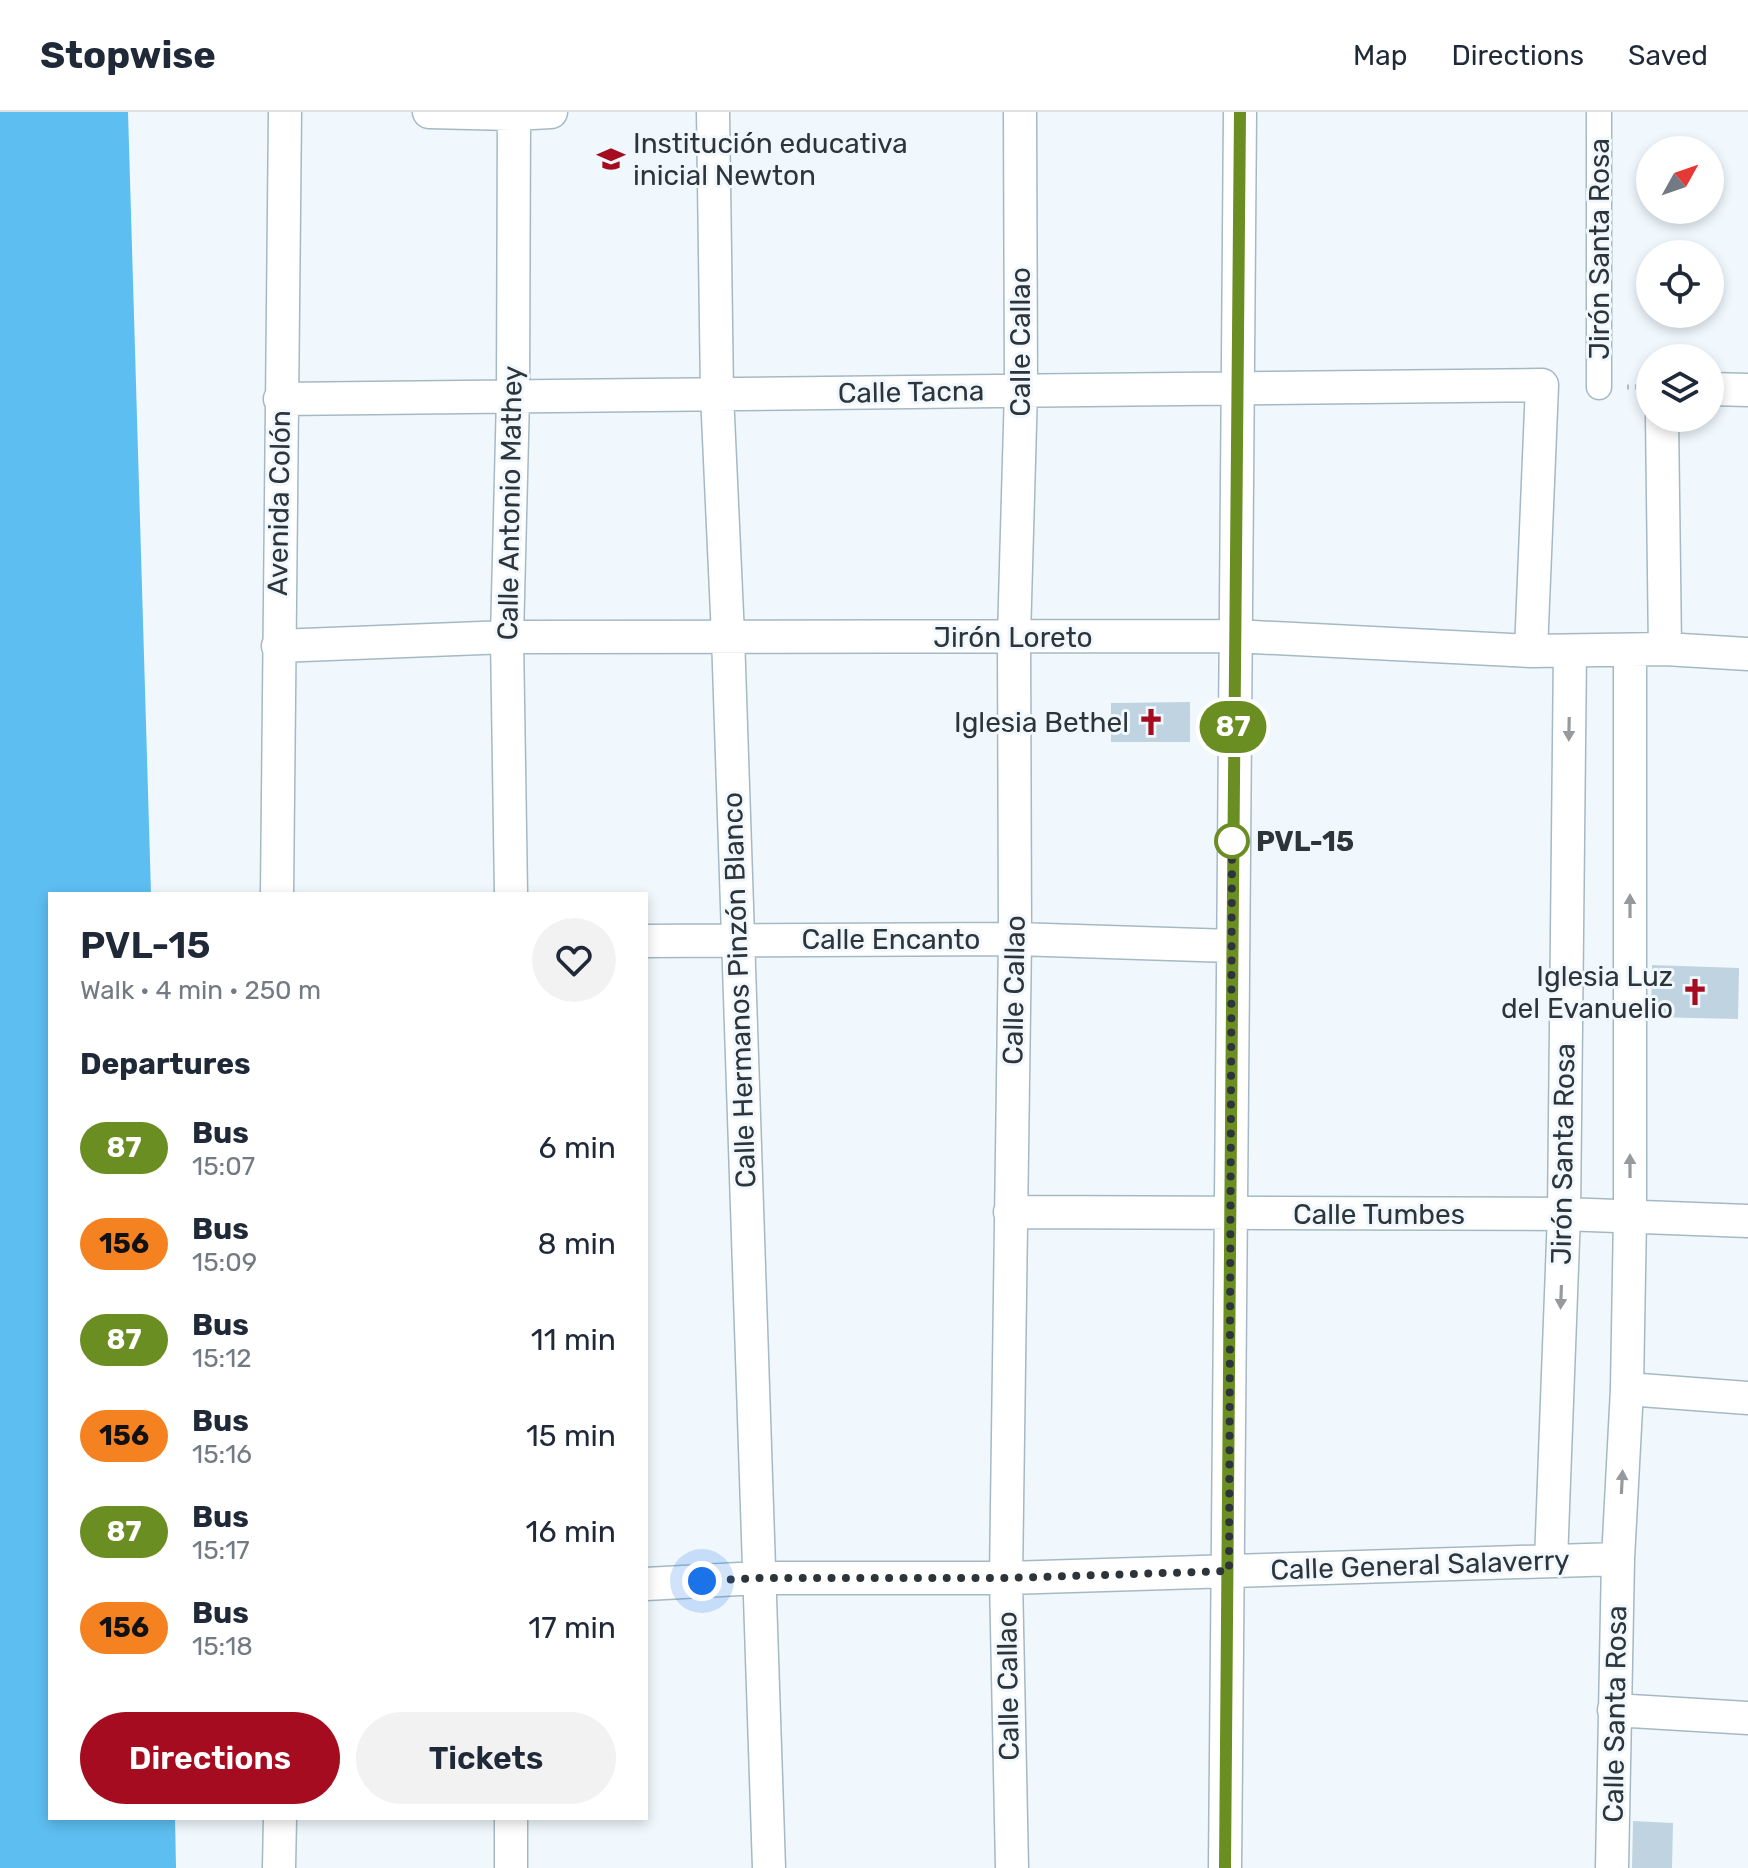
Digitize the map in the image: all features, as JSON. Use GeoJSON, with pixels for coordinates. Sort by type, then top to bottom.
{"type":"FeatureCollection","features":[{"type":"Feature","properties":{"kind":"street","name":"Avenida Colón"},"geometry":{"type":"LineString","coordinates":[[277,892],[285,112]]}},
{"type":"Feature","properties":{"kind":"street"},"geometry":{"type":"LineString","coordinates":[[429,112],[551,112]]}},
{"type":"Feature","properties":{"kind":"street","name":"Calle Hermanos Pinzón Blanco"},"geometry":{"type":"LineString","coordinates":[[713,112],[717,394],[728,636],[769,1868]]}},
{"type":"Feature","properties":{"kind":"street","name":"Calle Callao"},"geometry":{"type":"LineString","coordinates":[[1012,1868],[1006,1578],[1015,939],[1014,637],[1021,390],[1020,112]]}},
{"type":"Feature","properties":{"kind":"street"},"geometry":{"type":"LineString","coordinates":[[1225,1868],[1240,112]]}},
{"type":"Feature","properties":{"kind":"street","name":"Jirón Santa Rosa"},"geometry":{"type":"LineString","coordinates":[[1599,112],[1599,387]]}},
{"type":"Feature","properties":{"kind":"street","name":"Calle Antonio Mathey"},"geometry":{"type":"LineString","coordinates":[[511,892],[507,637],[513,397],[514,113]]}},
{"type":"Feature","properties":{"kind":"street","name":"Calle Tacna"},"geometry":{"type":"LineString","coordinates":[[280,399],[1542,385],[1531,651]]}},
{"type":"Feature","properties":{"kind":"street"},"geometry":{"type":"LineString","coordinates":[[1724,389],[1748,390]]}},
{"type":"Feature","properties":{"kind":"street"},"geometry":{"type":"LineString","coordinates":[[1662,432],[1665,649]]}},
{"type":"Feature","properties":{"kind":"street","name":"Jirón Loreto"},"geometry":{"type":"LineString","coordinates":[[278,646],[507,637],[1234,636],[1531,651],[1665,649],[1748,654]]}},
{"type":"Feature","properties":{"kind":"street","name":"Jirón Santa Rosa"},"geometry":{"type":"LineString","coordinates":[[1551,1561],[1564,1214],[1570,651]]}},
{"type":"Feature","properties":{"kind":"street"},"geometry":{"type":"LineString","coordinates":[[1618,1559],[1627,1389],[1630,1216],[1630,651]]}},
{"type":"Feature","properties":{"kind":"street","name":"Calle Encanto"},"geometry":{"type":"LineString","coordinates":[[648,941],[737,938],[1015,939],[1231,946]]}},
{"type":"Feature","properties":{"kind":"street","name":"Calle Tumbes"},"geometry":{"type":"LineString","coordinates":[[1010,1212],[1564,1214],[1748,1221]]}},
{"type":"Feature","properties":{"kind":"street"},"geometry":{"type":"LineString","coordinates":[[1627,1389],[1748,1398]]}},
{"type":"Feature","properties":{"kind":"street","name":"Calle General Salaverry"},"geometry":{"type":"LineString","coordinates":[[648,1584],[758,1578],[1006,1578],[1618,1559]]}},
{"type":"Feature","properties":{"kind":"street","name":"Calle Santa Rosa"},"geometry":{"type":"LineString","coordinates":[[1612,1868],[1618,1559]]}},
{"type":"Feature","properties":{"kind":"street"},"geometry":{"type":"LineString","coordinates":[[1614,1710],[1748,1718]]}},
{"type":"Feature","properties":{"kind":"street"},"geometry":{"type":"LineString","coordinates":[[279,1868],[280,1820]]}},
{"type":"Feature","properties":{"kind":"street"},"geometry":{"type":"LineString","coordinates":[[511,1820],[511,1868]]}},
{"type":"Feature","properties":{"kind":"water"},"geometry":{"type":"Polygon","coordinates":[[[0,112],[128,112],[151,892],[48,892],[48,1820],[175,1820],[176,1868],[0,1868],[0,112]]]}},
{"type":"Feature","properties":{"kind":"building","name":"Iglesia Bethel"},"geometry":{"type":"Polygon","coordinates":[[[1190,702],[1190,742],[1111,742],[1111,703],[1190,702]]]}},
{"type":"Feature","properties":{"kind":"building","name":"Iglesia Luz del Evanuelio"},"geometry":{"type":"Polygon","coordinates":[[[1652,965],[1739,968],[1738,1019],[1651,1017],[1652,965]]]}},
{"type":"Feature","properties":{"kind":"building"},"geometry":{"type":"Polygon","coordinates":[[[1633,1821],[1673,1823],[1672,1868],[1632,1868],[1633,1821]]]}},
{"type":"Feature","properties":{"kind":"bus line","name":"87"},"geometry":{"type":"LineString","coordinates":[[1225,1868],[1240,112]]}},
{"type":"Feature","properties":{"kind":"place","name":"Institución educativa inicial Newton"},"geometry":{"type":"Point","coordinates":[611,159]}},
{"type":"Feature","properties":{"kind":"place","name":"Iglesia Bethel"},"geometry":{"type":"Point","coordinates":[1151,722]}},
{"type":"Feature","properties":{"kind":"place","name":"PVL-15"},"geometry":{"type":"Point","coordinates":[1232,841]}},
{"type":"Feature","properties":{"kind":"place","name":"Iglesia Luz del Evanuelio"},"geometry":{"type":"Point","coordinates":[1695,992]}},
{"type":"Feature","properties":{"kind":"route"},"geometry":{"type":"LineString","coordinates":[[702,1581],[758,1578],[1006,1578],[1229,1571],[1232,841]]}}]}
